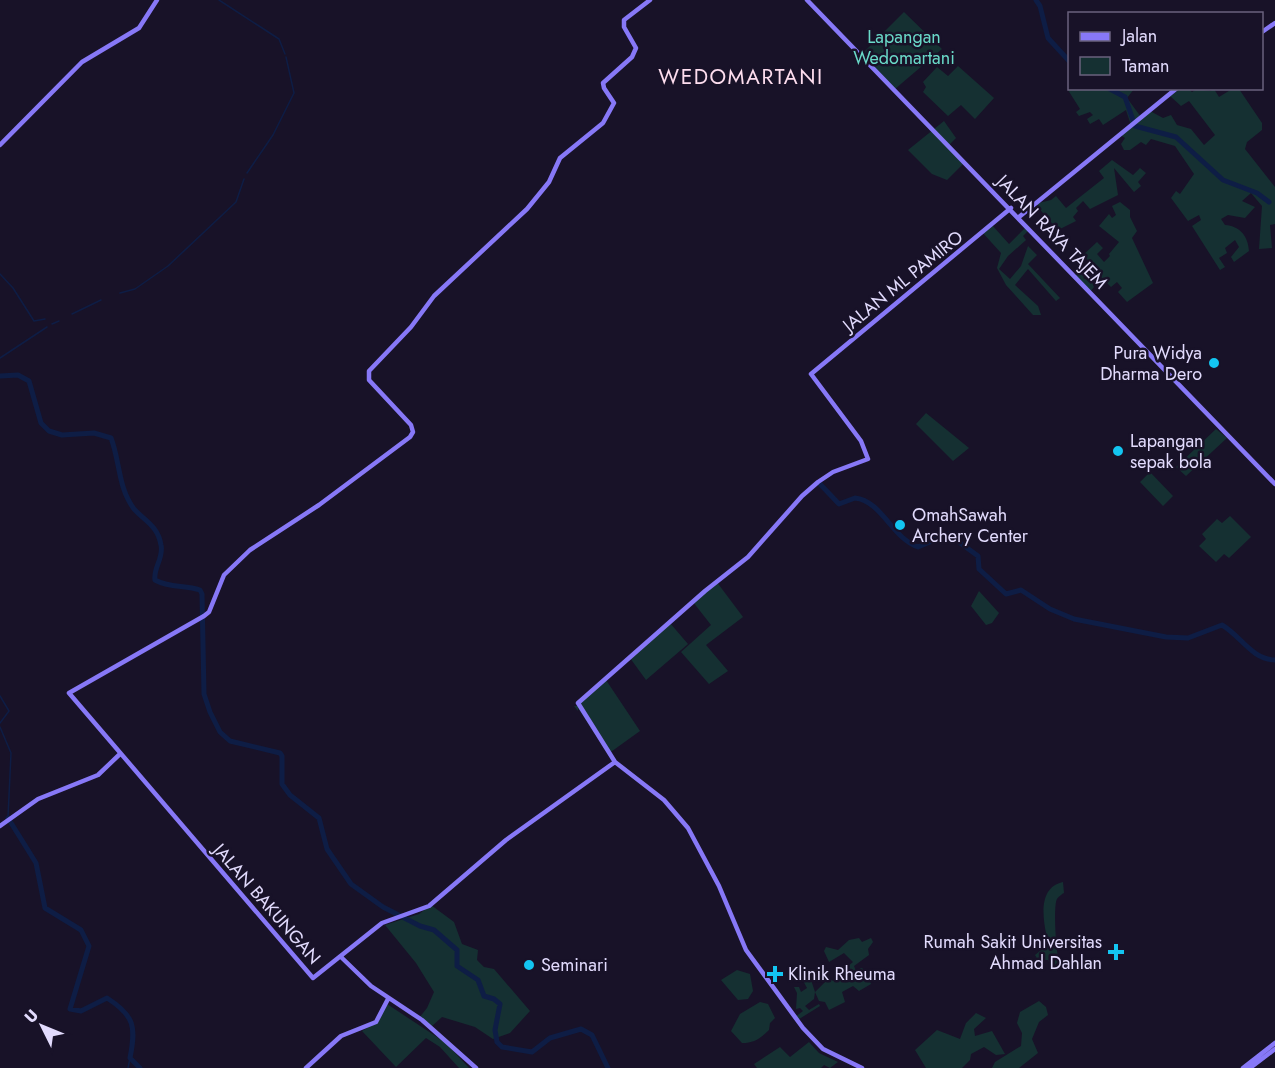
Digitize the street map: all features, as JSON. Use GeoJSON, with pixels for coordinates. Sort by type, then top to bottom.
{"type":"FeatureCollection","features":[{"type":"Feature","properties":{"kind":"main road"},"geometry":{"type":"LineString","coordinates":[[0,145],[82,62],[139,28],[157,0]]}},
{"type":"Feature","properties":{"kind":"main road"},"geometry":{"type":"LineString","coordinates":[[0,826],[38,799],[98,775],[120,754],[69,693],[209,612],[224,576],[250,550],[337,492],[410,437],[413,432],[411,425],[369,380],[369,371],[411,327],[434,296],[545,189],[562,155],[609,116],[614,103],[603,83],[632,57],[636,48],[624,27],[624,20],[650,0]]}},
{"type":"Feature","properties":{"kind":"main road","name":"JALAN RAYA TAJEM"},"geometry":{"type":"LineString","coordinates":[[807,0],[1011,208],[1275,484]]}},
{"type":"Feature","properties":{"kind":"main road"},"geometry":{"type":"LineString","coordinates":[[1019,217],[1174,90]]}},
{"type":"Feature","properties":{"kind":"main road","name":"JALAN ML PAMIRO"},"geometry":{"type":"LineString","coordinates":[[615,762],[578,704],[717,580],[755,551],[804,494],[827,475],[868,459],[861,441],[811,374],[1011,208]]}},
{"type":"Feature","properties":{"kind":"main road","name":"JALAN BAKUNGAN"},"geometry":{"type":"LineString","coordinates":[[120,754],[308,975],[317,977],[382,923],[429,906],[507,840],[615,762]]}},
{"type":"Feature","properties":{"kind":"main road"},"geometry":{"type":"LineString","coordinates":[[615,762],[664,800],[688,828],[720,886],[746,950],[803,1028],[823,1049],[862,1068]]}},
{"type":"Feature","properties":{"kind":"main road"},"geometry":{"type":"LineString","coordinates":[[341,957],[388,999],[422,1020],[476,1068]]}},
{"type":"Feature","properties":{"kind":"main road"},"geometry":{"type":"LineString","coordinates":[[306,1068],[341,1036],[376,1022],[388,999]]}},
{"type":"Feature","properties":{"kind":"main road"},"geometry":{"type":"LineString","coordinates":[[1243,1068],[1275,1043]]}},
{"type":"Feature","properties":{"kind":"main road"},"geometry":{"type":"LineString","coordinates":[[1250,1068],[1275,1049]]}},
{"type":"Feature","properties":{"kind":"green space","name":"Lapangan Wedomartani"},"geometry":{"type":"Polygon","coordinates":[[[904,12],[942,49],[895,89],[861,55],[904,12]]]}},
{"type":"Feature","properties":{"kind":"green space"},"geometry":{"type":"Polygon","coordinates":[[[958,66],[994,98],[975,119],[961,105],[948,116],[923,92],[926,87],[923,82],[937,67],[948,76],[958,66]]]}},
{"type":"Feature","properties":{"kind":"green space"},"geometry":{"type":"Polygon","coordinates":[[[1068,90],[1133,90],[1127,98],[1141,117],[1150,111],[1163,118],[1171,115],[1177,125],[1191,129],[1204,145],[1215,135],[1189,101],[1181,106],[1170,96],[1179,90],[1192,92],[1215,90],[1219,97],[1230,90],[1240,90],[1262,123],[1262,130],[1247,142],[1245,149],[1275,187],[1275,224],[1270,225],[1272,248],[1259,249],[1262,206],[1251,193],[1242,201],[1255,207],[1245,218],[1228,215],[1221,219],[1225,225],[1235,227],[1242,233],[1249,251],[1234,262],[1231,257],[1239,247],[1235,240],[1225,248],[1227,253],[1219,258],[1225,267],[1220,270],[1192,226],[1201,220],[1199,215],[1188,221],[1171,198],[1176,191],[1180,194],[1194,174],[1175,146],[1151,139],[1146,145],[1141,142],[1130,150],[1124,150],[1121,144],[1125,138],[1119,134],[1131,125],[1126,110],[1103,125],[1099,119],[1090,124],[1087,119],[1093,115],[1090,112],[1079,116],[1076,112],[1080,109],[1068,90]]]}},
{"type":"Feature","properties":{"kind":"green space"},"geometry":{"type":"Polygon","coordinates":[[[944,121],[956,138],[948,146],[964,163],[947,180],[932,174],[908,150],[944,121]]]}},
{"type":"Feature","properties":{"kind":"green space"},"geometry":{"type":"Polygon","coordinates":[[[1112,160],[1133,175],[1140,168],[1146,173],[1138,182],[1141,186],[1134,192],[1114,168],[1118,195],[1090,209],[1083,201],[1076,208],[1078,211],[1073,217],[1076,221],[1058,230],[1035,204],[1051,200],[1056,196],[1066,208],[1104,178],[1099,171],[1112,160]]]}},
{"type":"Feature","properties":{"kind":"green space"},"geometry":{"type":"Polygon","coordinates":[[[1120,202],[1130,210],[1130,217],[1137,231],[1132,238],[1153,283],[1127,302],[1118,292],[1122,288],[1117,282],[1111,287],[1093,269],[1083,278],[1092,282],[1094,287],[1090,292],[1074,275],[1089,261],[1083,255],[1097,242],[1103,248],[1097,254],[1104,262],[1119,242],[1099,226],[1109,214],[1112,218],[1116,215],[1112,206],[1120,202]]]}},
{"type":"Feature","properties":{"kind":"green space"},"geometry":{"type":"Polygon","coordinates":[[[992,225],[1009,244],[1026,227],[1029,230],[1023,236],[1026,240],[1008,256],[999,269],[1010,279],[1021,266],[1028,246],[1037,255],[1028,264],[1060,298],[1056,301],[1028,269],[1015,285],[1038,306],[1041,315],[1033,315],[1006,285],[997,268],[1001,253],[982,232],[992,225]]]}},
{"type":"Feature","properties":{"kind":"green space"},"geometry":{"type":"Polygon","coordinates":[[[926,413],[969,448],[953,461],[916,424],[926,413]]]}},
{"type":"Feature","properties":{"kind":"green space"},"geometry":{"type":"Polygon","coordinates":[[[1216,429],[1227,438],[1186,476],[1176,467],[1216,429]]]}},
{"type":"Feature","properties":{"kind":"green space"},"geometry":{"type":"Polygon","coordinates":[[[1150,472],[1173,496],[1163,506],[1140,482],[1150,472]]]}},
{"type":"Feature","properties":{"kind":"green space"},"geometry":{"type":"Polygon","coordinates":[[[1230,516],[1251,537],[1229,558],[1224,554],[1216,562],[1199,546],[1206,539],[1202,534],[1217,519],[1222,523],[1230,516]]]}},
{"type":"Feature","properties":{"kind":"green space"},"geometry":{"type":"Polygon","coordinates":[[[716,581],[743,617],[706,645],[728,671],[709,684],[681,652],[711,625],[693,602],[716,581]]]}},
{"type":"Feature","properties":{"kind":"green space"},"geometry":{"type":"Polygon","coordinates":[[[979,591],[999,613],[992,623],[986,625],[971,606],[979,591]]]}},
{"type":"Feature","properties":{"kind":"green space"},"geometry":{"type":"Polygon","coordinates":[[[670,623],[688,644],[646,680],[630,658],[670,623]]]}},
{"type":"Feature","properties":{"kind":"green space"},"geometry":{"type":"Polygon","coordinates":[[[606,680],[640,731],[608,754],[578,708],[578,711],[574,706],[577,706],[606,680]]]}},
{"type":"Feature","properties":{"kind":"green space"},"geometry":{"type":"Polygon","coordinates":[[[1063,882],[1064,893],[1057,898],[1055,910],[1059,960],[1052,969],[1048,960],[1038,960],[1035,955],[1046,946],[1045,942],[1041,942],[1046,933],[1044,902],[1046,895],[1050,889],[1063,882]]]}},
{"type":"Feature","properties":{"kind":"green space"},"geometry":{"type":"Polygon","coordinates":[[[431,905],[454,922],[462,944],[478,950],[477,960],[484,967],[494,969],[530,1011],[510,1033],[493,1039],[475,1027],[442,1017],[432,1026],[419,1018],[427,1008],[434,992],[416,963],[385,925],[419,914],[431,905]]]}},
{"type":"Feature","properties":{"kind":"green space"},"geometry":{"type":"Polygon","coordinates":[[[859,938],[862,942],[871,938],[873,942],[868,949],[869,955],[854,966],[856,971],[861,968],[866,970],[871,984],[859,991],[853,986],[842,992],[845,1002],[829,1010],[825,1002],[819,1001],[815,992],[829,978],[833,981],[838,979],[840,973],[853,962],[844,953],[829,962],[824,951],[826,947],[838,950],[849,940],[859,938]]]}},
{"type":"Feature","properties":{"kind":"green space"},"geometry":{"type":"Polygon","coordinates":[[[807,968],[815,992],[814,999],[805,1006],[809,1010],[819,1004],[820,1006],[796,1021],[795,1017],[803,1011],[800,1008],[796,1009],[797,993],[794,987],[799,987],[801,992],[807,988],[799,973],[807,968]]]}},
{"type":"Feature","properties":{"kind":"green space"},"geometry":{"type":"Polygon","coordinates":[[[737,970],[750,974],[753,991],[748,999],[738,1000],[721,980],[737,970]]]}},
{"type":"Feature","properties":{"kind":"green space"},"geometry":{"type":"Polygon","coordinates":[[[1039,1001],[1046,1007],[1048,1015],[1039,1022],[1032,1039],[1038,1053],[1019,1068],[992,1068],[995,1062],[1021,1046],[1022,1033],[1017,1023],[1020,1012],[1039,1001]]]}},
{"type":"Feature","properties":{"kind":"green space"},"geometry":{"type":"Polygon","coordinates":[[[760,1002],[768,1004],[775,1018],[770,1023],[769,1030],[763,1035],[754,1041],[742,1043],[731,1031],[740,1014],[760,1002]]]}},
{"type":"Feature","properties":{"kind":"green space"},"geometry":{"type":"Polygon","coordinates":[[[387,1004],[446,1043],[469,1068],[459,1068],[440,1047],[426,1038],[396,1067],[362,1031],[376,1023],[387,1004]]]}},
{"type":"Feature","properties":{"kind":"green space"},"geometry":{"type":"Polygon","coordinates":[[[976,1013],[986,1018],[974,1029],[975,1036],[992,1031],[1005,1054],[996,1055],[984,1047],[971,1054],[970,1060],[962,1068],[926,1068],[915,1050],[937,1030],[960,1039],[966,1023],[976,1013]]]}},
{"type":"Feature","properties":{"kind":"green space"},"geometry":{"type":"Polygon","coordinates":[[[809,1042],[819,1053],[838,1062],[830,1068],[824,1065],[821,1068],[757,1068],[754,1064],[780,1047],[790,1057],[809,1042]]]}},
{"type":"Feature","properties":{"kind":"waterway"},"geometry":{"type":"LineString","coordinates":[[219,0],[279,39],[285,54]]}},
{"type":"Feature","properties":{"kind":"waterway"},"geometry":{"type":"LineString","coordinates":[[1036,0],[1040,6],[1048,38],[1068,60]]}},
{"type":"Feature","properties":{"kind":"waterway"},"geometry":{"type":"LineString","coordinates":[[247,173],[273,135],[294,93],[286,57]]}},
{"type":"Feature","properties":{"kind":"waterway"},"geometry":{"type":"LineString","coordinates":[[1112,90],[1125,97],[1135,126],[1176,137],[1223,180],[1257,193],[1269,202]]}},
{"type":"Feature","properties":{"kind":"waterway"},"geometry":{"type":"LineString","coordinates":[[120,293],[135,289],[168,266],[236,202],[244,179]]}},
{"type":"Feature","properties":{"kind":"waterway"},"geometry":{"type":"LineString","coordinates":[[0,274],[13,288],[34,321],[45,319]]}},
{"type":"Feature","properties":{"kind":"waterway"},"geometry":{"type":"LineString","coordinates":[[72,314],[101,300]]}},
{"type":"Feature","properties":{"kind":"waterway"},"geometry":{"type":"LineString","coordinates":[[52,324],[59,321]]}},
{"type":"Feature","properties":{"kind":"waterway"},"geometry":{"type":"LineString","coordinates":[[0,358],[47,327]]}},
{"type":"Feature","properties":{"kind":"waterway"},"geometry":{"type":"LineString","coordinates":[[0,376],[18,375],[29,381],[41,423],[49,431],[62,435],[94,433],[111,438],[129,501],[154,528],[159,538],[162,550],[155,580],[200,590],[202,594],[204,694],[220,732],[230,741],[280,753],[282,756],[282,784],[290,795],[319,818],[327,849],[351,884],[383,907],[420,926],[434,930],[457,950],[457,966],[478,980],[484,996],[500,1004],[495,1030],[497,1042],[502,1047],[532,1052],[550,1038],[581,1029],[592,1035],[608,1068]]}},
{"type":"Feature","properties":{"kind":"waterway"},"geometry":{"type":"LineString","coordinates":[[820,484],[839,504],[855,498],[873,506],[901,536],[918,547],[948,534],[978,556],[979,569],[1006,594],[1021,590],[1050,609],[1074,619],[1166,637],[1188,638],[1222,625],[1259,656],[1275,660]]}},
{"type":"Feature","properties":{"kind":"waterway"},"geometry":{"type":"LineString","coordinates":[[0,696],[9,711],[0,723]]}},
{"type":"Feature","properties":{"kind":"waterway"},"geometry":{"type":"LineString","coordinates":[[0,727],[11,753],[8,817]]}},
{"type":"Feature","properties":{"kind":"waterway"},"geometry":{"type":"LineString","coordinates":[[8,818],[36,863],[45,908],[81,930],[89,946],[70,1009],[81,1011],[107,998],[116,1004],[131,1023],[133,1038],[130,1058],[140,1068]]}},
{"type":"Feature","properties":{"kind":"waterway"},"geometry":{"type":"LineString","coordinates":[[128,1068],[130,1058]]}},
{"type":"Feature","properties":{"kind":"place","name":"Pura Widya Dharma Dero"},"geometry":{"type":"Point","coordinates":[1214,363]}},
{"type":"Feature","properties":{"kind":"place","name":"Lapangan sepak bola"},"geometry":{"type":"Point","coordinates":[1118,451]}},
{"type":"Feature","properties":{"kind":"place","name":"OmahSawah Archery Center"},"geometry":{"type":"Point","coordinates":[900,525]}},
{"type":"Feature","properties":{"kind":"place","name":"Rumah Sakit Universitas Ahmad Dahlan"},"geometry":{"type":"Point","coordinates":[1116,952]}},
{"type":"Feature","properties":{"kind":"place","name":"Seminari"},"geometry":{"type":"Point","coordinates":[529,965]}},
{"type":"Feature","properties":{"kind":"place","name":"Klinik Rheuma"},"geometry":{"type":"Point","coordinates":[775,974]}},
{"type":"Feature","properties":{"kind":"district","name":"WEDOMARTANI"},"geometry":{"type":"Point","coordinates":[741,77]}}]}
